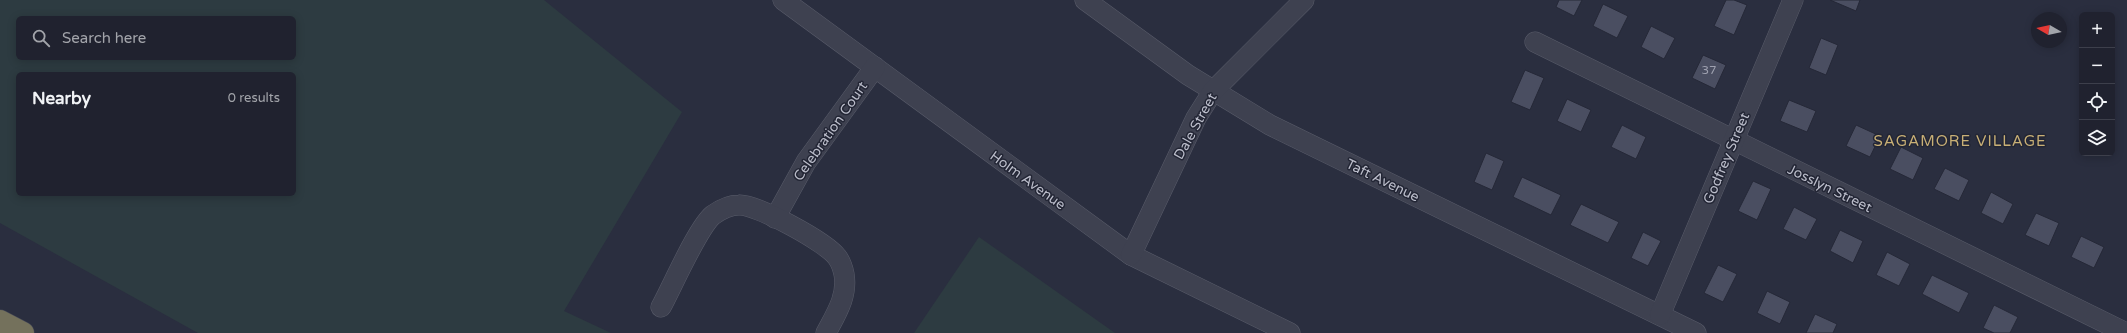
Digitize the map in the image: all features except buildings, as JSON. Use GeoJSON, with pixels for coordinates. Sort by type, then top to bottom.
{"type":"FeatureCollection","features":[{"type":"Feature","properties":{"kind":"highway"},"geometry":{"type":"LineString","coordinates":[[0,321],[23,333]]}},
{"type":"Feature","properties":{"kind":"street","name":"Holm Avenue"},"geometry":{"type":"LineString","coordinates":[[783,0],[1131,255],[1290,333]]}},
{"type":"Feature","properties":{"kind":"street","name":"Taft Avenue"},"geometry":{"type":"LineString","coordinates":[[1085,0],[1188,76],[1270,125],[1696,333]]}},
{"type":"Feature","properties":{"kind":"street","name":"Dale Street"},"geometry":{"type":"LineString","coordinates":[[1131,255],[1196,118],[1213,91],[1304,0]]}},
{"type":"Feature","properties":{"kind":"street","name":"Godfrey Street"},"geometry":{"type":"LineString","coordinates":[[1660,315],[1792,0]]}},
{"type":"Feature","properties":{"kind":"street","name":"Josslyn Street"},"geometry":{"type":"LineString","coordinates":[[1535,42],[2126,333]]}},
{"type":"Feature","properties":{"kind":"street","name":"Celebration Court"},"geometry":{"type":"LineString","coordinates":[[775,218],[806,162],[875,67]]}},
{"type":"Feature","properties":{"kind":"street"},"geometry":{"type":"LineString","coordinates":[[661,307],[703,227],[713,215],[724,208],[738,205],[751,207],[775,218],[824,246],[836,256],[844,272],[845,287],[842,303],[826,333]]}},
{"type":"Feature","properties":{"kind":"shaded area"},"geometry":{"type":"Polygon","coordinates":[[[0,0],[544,0],[682,112],[564,311],[611,333],[198,333],[0,223],[0,0]]]}},
{"type":"Feature","properties":{"kind":"shaded area"},"geometry":{"type":"Polygon","coordinates":[[[979,237],[1115,333],[914,333],[979,237]]]}},
{"type":"Feature","properties":{"kind":"district","name":"SAGAMORE VILLAGE"},"geometry":{"type":"Point","coordinates":[1960,141]}}]}
